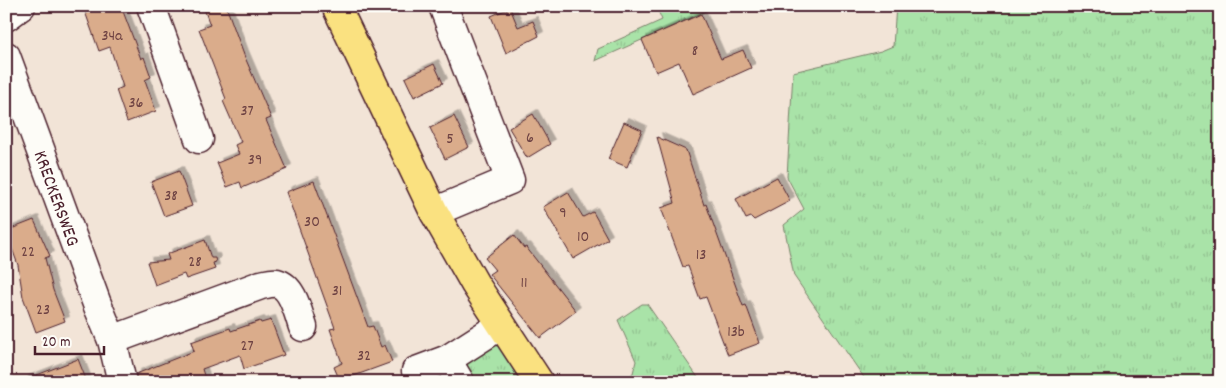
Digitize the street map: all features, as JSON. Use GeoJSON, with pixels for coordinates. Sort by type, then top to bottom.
{"type":"FeatureCollection","features":[{"type":"Feature","properties":{"kind":"main road"},"geometry":{"type":"LineString","coordinates":[[336,6],[434,212],[470,276],[539,382]]}},
{"type":"Feature","properties":{"kind":"street"},"geometry":{"type":"LineString","coordinates":[[6,17],[21,6]]}},
{"type":"Feature","properties":{"kind":"street"},"geometry":{"type":"LineString","coordinates":[[151,6],[198,139]]}},
{"type":"Feature","properties":{"kind":"street"},"geometry":{"type":"LineString","coordinates":[[434,212],[510,180],[443,6]]}},
{"type":"Feature","properties":{"kind":"street","name":"KRECKERSWEG"},"geometry":{"type":"LineString","coordinates":[[6,56],[112,340],[122,382]]}},
{"type":"Feature","properties":{"kind":"street"},"geometry":{"type":"LineString","coordinates":[[112,340],[270,283],[278,283],[286,288],[291,296],[302,327]]}},
{"type":"Feature","properties":{"kind":"street"},"geometry":{"type":"LineString","coordinates":[[416,371],[454,370],[501,325]]}},
{"type":"Feature","properties":{"kind":"green space"},"geometry":{"type":"Polygon","coordinates":[[[656,6],[717,6],[595,61],[598,49],[662,20],[656,6]]]}},
{"type":"Feature","properties":{"kind":"green space"},"geometry":{"type":"Polygon","coordinates":[[[896,6],[1220,6],[1220,382],[867,382],[794,276],[784,225],[804,209],[787,177],[793,72],[881,51],[893,46],[896,6]]]}},
{"type":"Feature","properties":{"kind":"green space"},"geometry":{"type":"Polygon","coordinates":[[[642,304],[647,304],[701,382],[623,382],[633,373],[636,361],[618,320],[642,304]]]}},
{"type":"Feature","properties":{"kind":"green space"},"geometry":{"type":"Polygon","coordinates":[[[495,344],[501,348],[526,382],[469,382],[461,362],[495,344]]]}},
{"type":"Feature","properties":{"kind":"building"},"geometry":{"type":"Polygon","coordinates":[[[83,6],[121,6],[141,59],[144,57],[151,77],[145,80],[156,111],[127,122],[116,90],[123,87],[110,47],[99,51],[83,6]]]}},
{"type":"Feature","properties":{"kind":"building"},"geometry":{"type":"Polygon","coordinates":[[[203,6],[226,6],[244,55],[271,118],[266,120],[287,169],[242,188],[240,182],[227,187],[217,163],[239,154],[235,145],[241,142],[223,101],[226,99],[199,29],[210,25],[203,6]]]}},
{"type":"Feature","properties":{"kind":"building"},"geometry":{"type":"Polygon","coordinates":[[[510,8],[518,27],[533,21],[539,36],[506,53],[491,16],[510,8]]]}},
{"type":"Feature","properties":{"kind":"building"},"geometry":{"type":"Polygon","coordinates":[[[701,14],[721,59],[743,50],[751,68],[693,94],[679,62],[656,72],[642,40],[701,14]]]}},
{"type":"Feature","properties":{"kind":"building"},"geometry":{"type":"Polygon","coordinates":[[[434,64],[443,83],[414,97],[405,78],[434,64]]]}},
{"type":"Feature","properties":{"kind":"building"},"geometry":{"type":"Polygon","coordinates":[[[533,114],[550,144],[527,158],[509,128],[533,114]]]}},
{"type":"Feature","properties":{"kind":"building"},"geometry":{"type":"Polygon","coordinates":[[[454,116],[469,147],[445,159],[430,128],[454,116]]]}},
{"type":"Feature","properties":{"kind":"building"},"geometry":{"type":"Polygon","coordinates":[[[624,122],[642,130],[627,167],[608,159],[624,122]]]}},
{"type":"Feature","properties":{"kind":"building"},"geometry":{"type":"Polygon","coordinates":[[[657,137],[686,150],[704,205],[706,204],[743,306],[746,305],[760,343],[728,355],[706,297],[700,299],[688,266],[683,267],[661,208],[675,203],[657,137]]]}},
{"type":"Feature","properties":{"kind":"building"},"geometry":{"type":"Polygon","coordinates":[[[179,171],[192,206],[164,216],[151,182],[179,171]]]}},
{"type":"Feature","properties":{"kind":"building"},"geometry":{"type":"Polygon","coordinates":[[[777,177],[790,201],[754,220],[751,217],[746,219],[736,199],[777,177]]]}},
{"type":"Feature","properties":{"kind":"building"},"geometry":{"type":"Polygon","coordinates":[[[314,181],[368,327],[373,326],[381,347],[385,345],[392,362],[340,381],[334,367],[342,363],[330,329],[335,328],[286,192],[314,181]]]}},
{"type":"Feature","properties":{"kind":"building"},"geometry":{"type":"Polygon","coordinates":[[[568,192],[583,217],[593,212],[608,239],[573,259],[543,207],[568,192]]]}},
{"type":"Feature","properties":{"kind":"building"},"geometry":{"type":"Polygon","coordinates":[[[34,220],[50,256],[45,258],[53,290],[65,321],[36,332],[23,297],[18,265],[6,232],[34,220]]]}},
{"type":"Feature","properties":{"kind":"building"},"geometry":{"type":"Polygon","coordinates":[[[514,235],[524,248],[526,247],[576,311],[540,338],[489,274],[495,270],[485,258],[514,235]]]}},
{"type":"Feature","properties":{"kind":"building"},"geometry":{"type":"Polygon","coordinates":[[[205,240],[211,258],[215,258],[216,262],[213,263],[215,269],[186,279],[184,274],[155,285],[147,262],[169,260],[167,254],[205,240]]]}},
{"type":"Feature","properties":{"kind":"building"},"geometry":{"type":"Polygon","coordinates":[[[271,320],[284,355],[244,369],[240,355],[202,369],[206,382],[137,382],[136,374],[194,351],[191,342],[230,328],[231,331],[260,321],[261,323],[271,320]]]}},
{"type":"Feature","properties":{"kind":"building"},"geometry":{"type":"Polygon","coordinates":[[[78,359],[87,382],[24,382],[24,380],[78,359]]]}}]}
